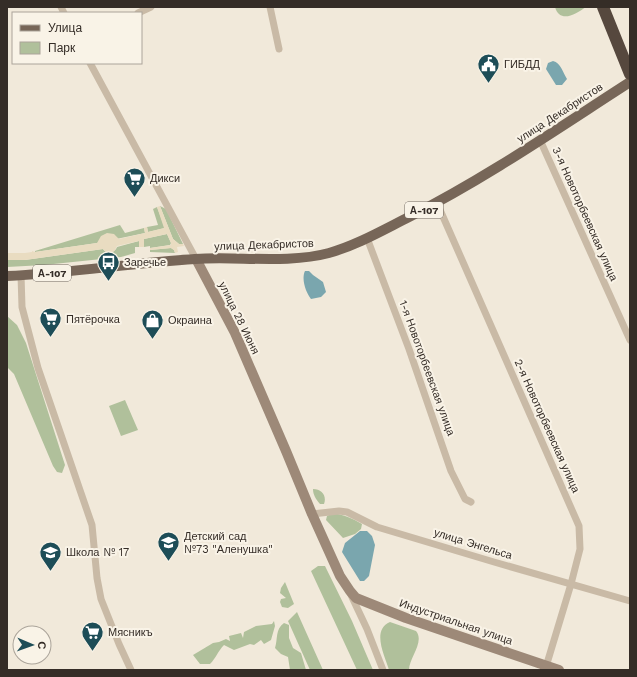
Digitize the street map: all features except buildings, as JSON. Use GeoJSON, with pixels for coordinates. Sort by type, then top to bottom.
{"type":"FeatureCollection","features":[{"type":"Feature","properties":{"kind":"highway"},"geometry":{"type":"LineString","coordinates":[[603,7],[630,74]]}},
{"type":"Feature","properties":{"kind":"main road","name":"улица Декабристов"},"geometry":{"type":"LineString","coordinates":[[7,276],[63,272],[196,258],[298,258],[340,249],[367,238],[438,203],[630,82]]}},
{"type":"Feature","properties":{"kind":"street"},"geometry":{"type":"LineString","coordinates":[[140,12],[151,7]]}},
{"type":"Feature","properties":{"kind":"street"},"geometry":{"type":"LineString","coordinates":[[270,7],[279,49]]}},
{"type":"Feature","properties":{"kind":"street","name":"улица 28 Июня"},"geometry":{"type":"LineString","coordinates":[[91,64],[235,333],[312,514],[340,576],[350,591]]}},
{"type":"Feature","properties":{"kind":"street","name":"3-я Новоторбеевская улица"},"geometry":{"type":"LineString","coordinates":[[540,140],[630,340]]}},
{"type":"Feature","properties":{"kind":"street","name":"2-я Новоторбеевская улица"},"geometry":{"type":"LineString","coordinates":[[438,203],[579,526],[580,549],[546,668]]}},
{"type":"Feature","properties":{"kind":"street","name":"1-я Новоторбеевская улица"},"geometry":{"type":"LineString","coordinates":[[367,238],[409,350],[451,471],[465,499],[470,502]]}},
{"type":"Feature","properties":{"kind":"street"},"geometry":{"type":"LineString","coordinates":[[21,275],[22,307],[36,363],[88,514],[93,533],[97,578],[101,599],[131,670]]}},
{"type":"Feature","properties":{"kind":"street","name":"улица Энгельса"},"geometry":{"type":"LineString","coordinates":[[312,514],[339,511],[347,512],[377,527],[630,601]]}},
{"type":"Feature","properties":{"kind":"street"},"geometry":{"type":"LineString","coordinates":[[350,591],[383,670]]}},
{"type":"Feature","properties":{"kind":"street","name":"Индустриальная улица"},"geometry":{"type":"LineString","coordinates":[[350,591],[356,598],[381,609],[546,668],[559,670]]}},
{"type":"Feature","properties":{"kind":"green space"},"geometry":{"type":"Polygon","coordinates":[[[555,7],[586,7],[573,15],[564,16],[557,12],[555,7]]]}},
{"type":"Feature","properties":{"kind":"green space"},"geometry":{"type":"Polygon","coordinates":[[[160,206],[166,209],[183,244],[179,244],[173,239],[160,206]]]}},
{"type":"Feature","properties":{"kind":"green space"},"geometry":{"type":"Polygon","coordinates":[[[157,207],[165,228],[148,232],[147,227],[158,225],[153,209],[157,207]]]}},
{"type":"Feature","properties":{"kind":"green space"},"geometry":{"type":"Polygon","coordinates":[[[120,225],[125,233],[144,228],[145,233],[97,243],[35,252],[35,251],[120,225]]]}},
{"type":"Feature","properties":{"kind":"green space"},"geometry":{"type":"Polygon","coordinates":[[[167,234],[171,243],[170,245],[150,248],[150,246],[144,247],[144,239],[167,234]]]}},
{"type":"Feature","properties":{"kind":"green space"},"geometry":{"type":"Polygon","coordinates":[[[139,241],[139,247],[135,247],[135,253],[121,257],[44,265],[7,267],[7,260],[25,260],[103,249],[109,253],[115,251],[117,247],[139,241]]]}},
{"type":"Feature","properties":{"kind":"green space"},"geometry":{"type":"Polygon","coordinates":[[[171,248],[175,253],[150,252],[150,250],[171,248]]]}},
{"type":"Feature","properties":{"kind":"green space"},"geometry":{"type":"Polygon","coordinates":[[[7,316],[17,325],[26,343],[65,465],[62,473],[57,472],[53,466],[14,374],[7,367],[7,316]]]}},
{"type":"Feature","properties":{"kind":"green space"},"geometry":{"type":"Polygon","coordinates":[[[125,400],[138,430],[121,436],[109,406],[125,400]]]}},
{"type":"Feature","properties":{"kind":"green space"},"geometry":{"type":"Polygon","coordinates":[[[313,489],[319,490],[323,494],[325,498],[324,504],[320,504],[317,500],[313,489]]]}},
{"type":"Feature","properties":{"kind":"green space"},"geometry":{"type":"Polygon","coordinates":[[[333,513],[348,517],[362,524],[361,529],[355,534],[343,538],[326,520],[327,516],[333,513]]]}},
{"type":"Feature","properties":{"kind":"green space"},"geometry":{"type":"Polygon","coordinates":[[[318,566],[325,566],[352,621],[373,670],[357,670],[311,571],[318,566]]]}},
{"type":"Feature","properties":{"kind":"green space"},"geometry":{"type":"Polygon","coordinates":[[[285,582],[294,604],[288,608],[282,607],[280,602],[281,599],[286,598],[280,593],[285,582]]]}},
{"type":"Feature","properties":{"kind":"green space"},"geometry":{"type":"Polygon","coordinates":[[[297,612],[323,670],[310,670],[288,621],[297,612]]]}},
{"type":"Feature","properties":{"kind":"green space"},"geometry":{"type":"Polygon","coordinates":[[[274,621],[275,626],[271,640],[264,644],[261,640],[254,645],[250,644],[234,650],[224,645],[210,664],[200,664],[193,655],[213,643],[226,639],[230,641],[229,636],[241,633],[243,638],[244,632],[256,626],[272,624],[274,621]]]}},
{"type":"Feature","properties":{"kind":"green space"},"geometry":{"type":"Polygon","coordinates":[[[390,622],[416,631],[418,635],[418,645],[411,660],[409,670],[389,670],[380,637],[384,626],[390,622]]]}},
{"type":"Feature","properties":{"kind":"green space"},"geometry":{"type":"Polygon","coordinates":[[[284,623],[289,625],[289,638],[293,648],[301,653],[306,670],[290,670],[288,657],[281,654],[275,648],[279,628],[284,623]]]}},
{"type":"Feature","properties":{"kind":"shaded area"},"geometry":{"type":"Polygon","coordinates":[[[160,206],[173,239],[184,246],[177,247],[178,252],[175,253],[171,248],[150,250],[150,248],[171,245],[167,234],[144,239],[144,247],[139,247],[139,241],[117,246],[112,253],[106,252],[103,249],[25,260],[7,260],[7,253],[35,252],[97,243],[101,236],[107,233],[114,234],[119,239],[145,233],[144,228],[147,227],[148,232],[164,228],[157,207],[160,206]]]}},
{"type":"Feature","properties":{"kind":"water"},"geometry":{"type":"Polygon","coordinates":[[[553,61],[560,66],[567,79],[562,85],[556,85],[546,69],[548,63],[553,61]]]}},
{"type":"Feature","properties":{"kind":"water"},"geometry":{"type":"Polygon","coordinates":[[[305,271],[309,271],[323,282],[326,292],[321,297],[311,299],[309,296],[304,282],[305,271]]]}},
{"type":"Feature","properties":{"kind":"water"},"geometry":{"type":"Polygon","coordinates":[[[360,531],[367,531],[372,536],[375,545],[369,576],[364,581],[360,581],[342,552],[345,543],[360,531]]]}},
{"type":"Feature","properties":{"kind":"place","name":"ГИБДД"},"geometry":{"type":"Point","coordinates":[489,84]}},
{"type":"Feature","properties":{"kind":"place","name":"Дикси"},"geometry":{"type":"Point","coordinates":[134,198]}},
{"type":"Feature","properties":{"kind":"place","name":"Заречье"},"geometry":{"type":"Point","coordinates":[109,282]}},
{"type":"Feature","properties":{"kind":"place","name":"Пятёрочка"},"geometry":{"type":"Point","coordinates":[51,338]}},
{"type":"Feature","properties":{"kind":"place","name":"Окраина"},"geometry":{"type":"Point","coordinates":[152,340]}},
{"type":"Feature","properties":{"kind":"place","name":"Детский сад №73 \"Аленушка\""},"geometry":{"type":"Point","coordinates":[169,562]}},
{"type":"Feature","properties":{"kind":"place","name":"Школа № 17"},"geometry":{"type":"Point","coordinates":[50,572]}},
{"type":"Feature","properties":{"kind":"place","name":"Мясникъ"},"geometry":{"type":"Point","coordinates":[92,652]}}]}
